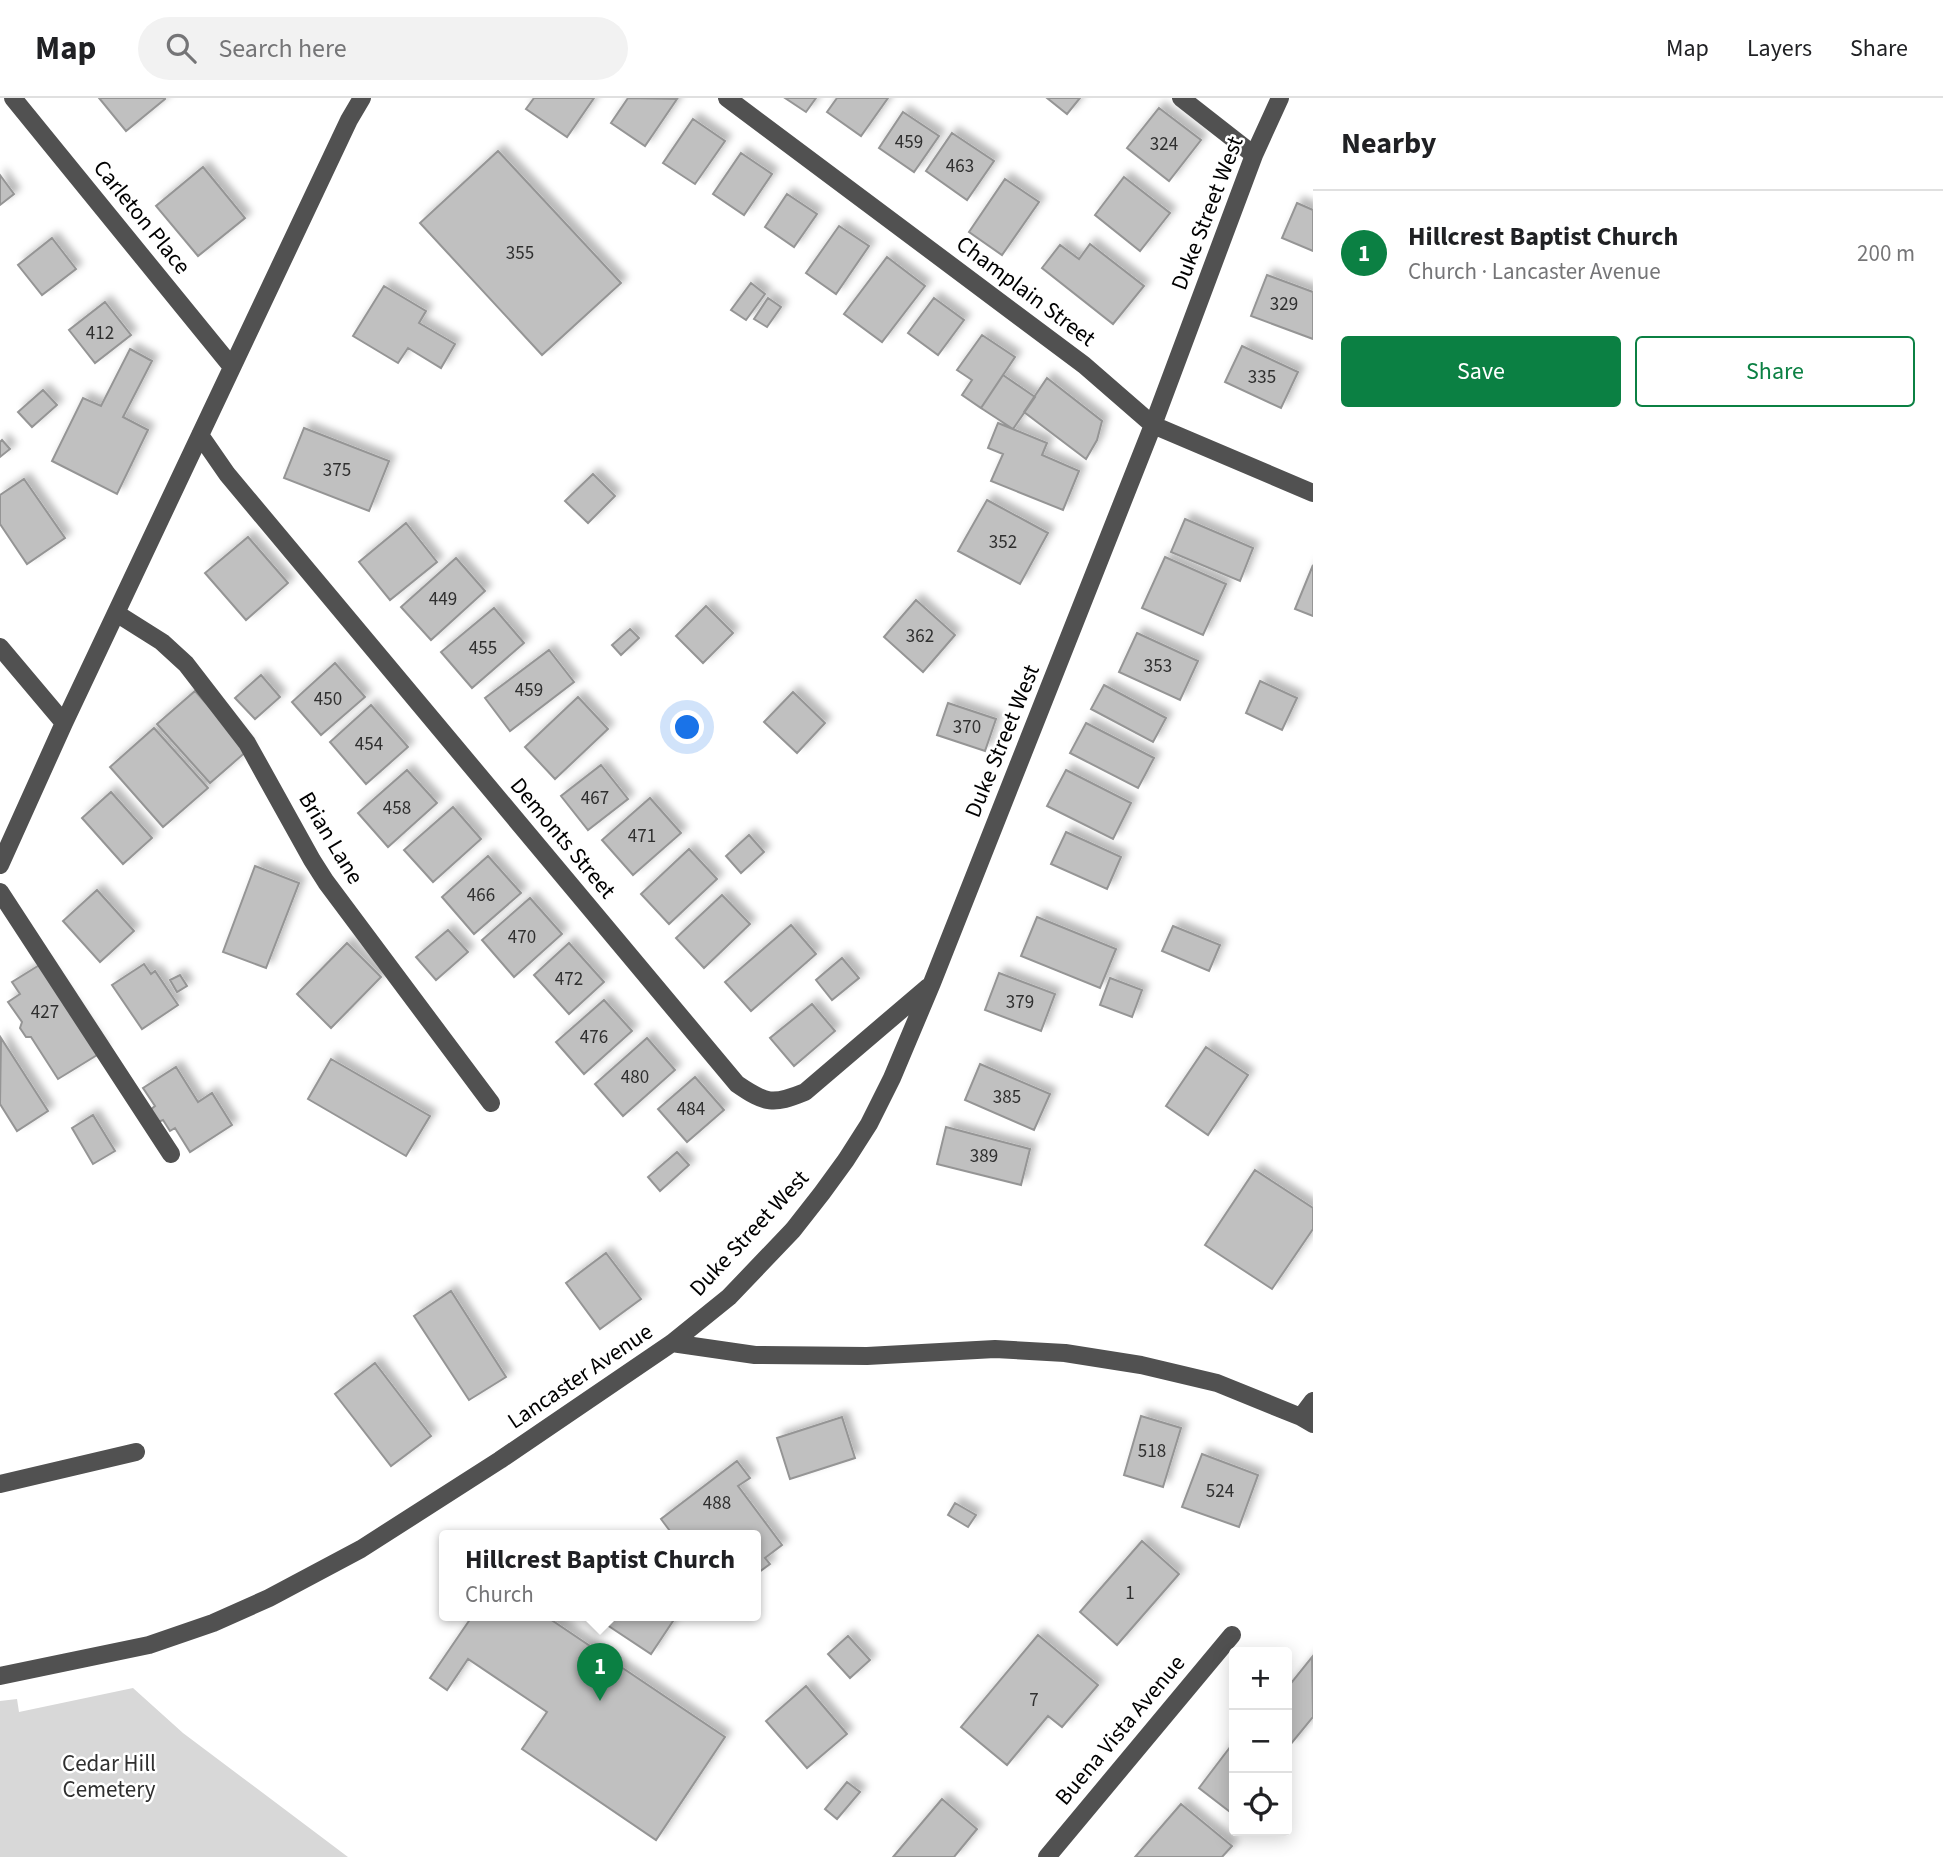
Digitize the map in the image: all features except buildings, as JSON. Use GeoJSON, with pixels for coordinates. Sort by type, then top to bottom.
{"type":"FeatureCollection","features":[{"type":"Feature","properties":{"kind":"street","name":"Carleton Place"},"geometry":{"type":"LineString","coordinates":[[13,98],[232,367]]}},
{"type":"Feature","properties":{"kind":"street"},"geometry":{"type":"LineString","coordinates":[[0,864],[232,367],[349,120],[362,98]]}},
{"type":"Feature","properties":{"kind":"street","name":"Champlain Street"},"geometry":{"type":"LineString","coordinates":[[727,98],[1084,365],[1153,425],[1313,493]]}},
{"type":"Feature","properties":{"kind":"street"},"geometry":{"type":"LineString","coordinates":[[1181,98],[1254,155]]}},
{"type":"Feature","properties":{"kind":"street","name":"Duke Street West"},"geometry":{"type":"LineString","coordinates":[[672,1343],[729,1297],[793,1230],[846,1160],[869,1124],[892,1078],[1153,425],[1254,155],[1280,98]]}},
{"type":"Feature","properties":{"kind":"street","name":"Demonts Street"},"geometry":{"type":"LineString","coordinates":[[200,435],[227,474],[737,1084],[757,1098],[780,1102],[805,1092],[932,983]]}},
{"type":"Feature","properties":{"kind":"street","name":"Brian Lane"},"geometry":{"type":"LineString","coordinates":[[116,613],[174,652],[247,743],[326,882],[491,1103]]}},
{"type":"Feature","properties":{"kind":"street"},"geometry":{"type":"LineString","coordinates":[[0,647],[64,723]]}},
{"type":"Feature","properties":{"kind":"street"},"geometry":{"type":"LineString","coordinates":[[0,892],[171,1154]]}},
{"type":"Feature","properties":{"kind":"street","name":"Lancaster Avenue"},"geometry":{"type":"LineString","coordinates":[[0,1676],[149,1645],[213,1623],[269,1598],[361,1549],[500,1460],[672,1343],[755,1355],[867,1356],[995,1349],[1065,1353],[1141,1364],[1217,1383],[1307,1421]]}},
{"type":"Feature","properties":{"kind":"street"},"geometry":{"type":"LineString","coordinates":[[1307,1421],[1313,1401]]}},
{"type":"Feature","properties":{"kind":"street"},"geometry":{"type":"LineString","coordinates":[[0,1484],[136,1452]]}},
{"type":"Feature","properties":{"kind":"street","name":"Buena Vista Avenue"},"geometry":{"type":"LineString","coordinates":[[1046,1857],[1232,1635]]}},
{"type":"Feature","properties":{"kind":"green space","name":"Cedar Hill Cemetery"},"geometry":{"type":"Polygon","coordinates":[[[133,1688],[183,1733],[348,1857],[0,1857],[0,1701],[17,1699],[19,1712],[133,1688]]]}},
{"type":"Feature","properties":{"kind":"place","name":"Hillcrest Baptist Church"},"geometry":{"type":"Point","coordinates":[600,1701]}}]}
